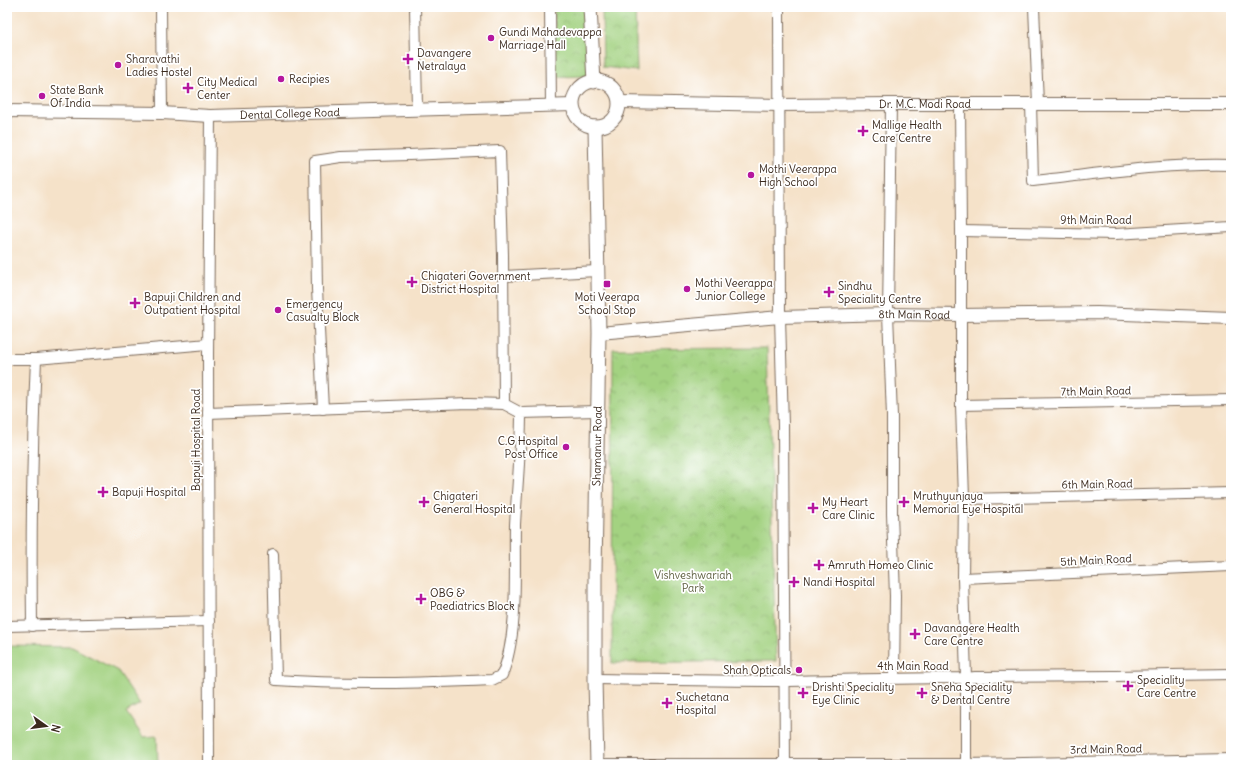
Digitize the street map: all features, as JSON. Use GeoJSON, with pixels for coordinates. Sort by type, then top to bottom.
{"type":"FeatureCollection","features":[{"type":"Feature","properties":{"kind":"main road"},"geometry":{"type":"LineString","coordinates":[[590,7],[594,82]]}},
{"type":"Feature","properties":{"kind":"main road"},"geometry":{"type":"LineString","coordinates":[[594,82],[600,82],[611,87],[619,102],[614,118],[603,126],[595,127],[579,120],[575,114],[573,104],[575,95],[579,89],[584,85],[594,82]]}},
{"type":"Feature","properties":{"kind":"main road","name":"Shamanur Road"},"geometry":{"type":"LineString","coordinates":[[595,127],[599,333],[595,679],[597,765]]}},
{"type":"Feature","properties":{"kind":"street"},"geometry":{"type":"LineString","coordinates":[[161,7],[162,113]]}},
{"type":"Feature","properties":{"kind":"street"},"geometry":{"type":"LineString","coordinates":[[415,7],[417,109]]}},
{"type":"Feature","properties":{"kind":"street"},"geometry":{"type":"LineString","coordinates":[[550,7],[551,104]]}},
{"type":"Feature","properties":{"kind":"street"},"geometry":{"type":"LineString","coordinates":[[779,7],[780,317],[783,433],[785,765]]}},
{"type":"Feature","properties":{"kind":"street"},"geometry":{"type":"LineString","coordinates":[[1034,7],[1035,104],[1033,181],[1149,169],[1214,164],[1231,165]]}},
{"type":"Feature","properties":{"kind":"street","name":"Dr. M.C. Modi Road"},"geometry":{"type":"LineString","coordinates":[[619,102],[780,105],[1231,104]]}},
{"type":"Feature","properties":{"kind":"street","name":"Dental College Road"},"geometry":{"type":"LineString","coordinates":[[7,111],[162,113],[210,116],[573,104]]}},
{"type":"Feature","properties":{"kind":"street"},"geometry":{"type":"LineString","coordinates":[[891,104],[888,314],[892,416],[892,514],[895,596],[894,678]]}},
{"type":"Feature","properties":{"kind":"street"},"geometry":{"type":"LineString","coordinates":[[960,104],[962,231],[961,405],[964,499],[963,578],[966,678],[966,764]]}},
{"type":"Feature","properties":{"kind":"street","name":"Bapuji Hospital Road"},"geometry":{"type":"LineString","coordinates":[[209,765],[208,344],[210,116]]}},
{"type":"Feature","properties":{"kind":"street"},"geometry":{"type":"LineString","coordinates":[[323,409],[317,289],[315,160],[341,157],[500,151],[504,276],[504,404]]}},
{"type":"Feature","properties":{"kind":"street","name":"9th Main Road"},"geometry":{"type":"LineString","coordinates":[[962,231],[1116,234],[1231,227]]}},
{"type":"Feature","properties":{"kind":"street"},"geometry":{"type":"LineString","coordinates":[[504,276],[597,271]]}},
{"type":"Feature","properties":{"kind":"street","name":"8th Main Road"},"geometry":{"type":"LineString","coordinates":[[599,333],[780,317],[888,314],[962,315],[1097,312],[1231,318]]}},
{"type":"Feature","properties":{"kind":"street"},"geometry":{"type":"LineString","coordinates":[[7,358],[36,359],[208,344]]}},
{"type":"Feature","properties":{"kind":"street"},"geometry":{"type":"LineString","coordinates":[[32,626],[32,442],[36,359]]}},
{"type":"Feature","properties":{"kind":"street","name":"7th Main Road"},"geometry":{"type":"LineString","coordinates":[[961,405],[1231,400]]}},
{"type":"Feature","properties":{"kind":"street"},"geometry":{"type":"LineString","coordinates":[[208,413],[469,403],[504,404],[521,413],[598,411]]}},
{"type":"Feature","properties":{"kind":"street"},"geometry":{"type":"LineString","coordinates":[[273,554],[276,680],[345,683],[432,682],[492,680],[502,675],[507,662],[512,624],[521,413]]}},
{"type":"Feature","properties":{"kind":"street","name":"6th Main Road"},"geometry":{"type":"LineString","coordinates":[[964,499],[1231,494]]}},
{"type":"Feature","properties":{"kind":"street","name":"5th Main Road"},"geometry":{"type":"LineString","coordinates":[[963,578],[1231,566]]}},
{"type":"Feature","properties":{"kind":"street"},"geometry":{"type":"LineString","coordinates":[[7,626],[209,621]]}},
{"type":"Feature","properties":{"kind":"street","name":"4th Main Road"},"geometry":{"type":"LineString","coordinates":[[595,679],[784,681],[894,678],[1231,674]]}},
{"type":"Feature","properties":{"kind":"street","name":"3rd Main Road"},"geometry":{"type":"LineString","coordinates":[[597,765],[966,764],[1231,759]]}},
{"type":"Feature","properties":{"kind":"green space"},"geometry":{"type":"Polygon","coordinates":[[[554,7],[590,7],[590,76],[555,77],[554,7]]]}},
{"type":"Feature","properties":{"kind":"green space"},"geometry":{"type":"Polygon","coordinates":[[[602,7],[635,7],[637,71],[603,67],[602,7]]]}},
{"type":"Feature","properties":{"kind":"green space","name":"Vishveshwariah Park"},"geometry":{"type":"Polygon","coordinates":[[[767,348],[776,661],[612,663],[613,349],[767,348]]]}},
{"type":"Feature","properties":{"kind":"green space"},"geometry":{"type":"Polygon","coordinates":[[[7,646],[72,647],[118,671],[140,704],[126,712],[143,737],[157,736],[158,765],[7,765],[7,646]]]}},
{"type":"Feature","properties":{"kind":"place","name":"Gundi Mahadevappa Marriage Hall"},"geometry":{"type":"Point","coordinates":[491,38]}},
{"type":"Feature","properties":{"kind":"place","name":"Davangere Netralaya"},"geometry":{"type":"Point","coordinates":[408,59]}},
{"type":"Feature","properties":{"kind":"place","name":"Sharavathi Ladies Hostel"},"geometry":{"type":"Point","coordinates":[118,65]}},
{"type":"Feature","properties":{"kind":"place","name":"Recipies"},"geometry":{"type":"Point","coordinates":[281,79]}},
{"type":"Feature","properties":{"kind":"place","name":"City Medical Center"},"geometry":{"type":"Point","coordinates":[188,88]}},
{"type":"Feature","properties":{"kind":"place","name":"State Bank Of India"},"geometry":{"type":"Point","coordinates":[42,96]}},
{"type":"Feature","properties":{"kind":"place","name":"Mallige Health Care Centre"},"geometry":{"type":"Point","coordinates":[863,131]}},
{"type":"Feature","properties":{"kind":"place","name":"Mothi Veerappa High School"},"geometry":{"type":"Point","coordinates":[751,175]}},
{"type":"Feature","properties":{"kind":"place","name":"Chigateri Government District Hospital"},"geometry":{"type":"Point","coordinates":[412,282]}},
{"type":"Feature","properties":{"kind":"place","name":"Moti Veerapa School Stop"},"geometry":{"type":"Point","coordinates":[607,284]}},
{"type":"Feature","properties":{"kind":"place","name":"Mothi Veerappa Junior College"},"geometry":{"type":"Point","coordinates":[687,289]}},
{"type":"Feature","properties":{"kind":"place","name":"Sindhu Speciality Centre"},"geometry":{"type":"Point","coordinates":[829,292]}},
{"type":"Feature","properties":{"kind":"place","name":"Bapuji Children and Outpatient Hospital"},"geometry":{"type":"Point","coordinates":[135,303]}},
{"type":"Feature","properties":{"kind":"place","name":"Emergency Casualty Block"},"geometry":{"type":"Point","coordinates":[278,310]}},
{"type":"Feature","properties":{"kind":"place","name":"C.G Hospital Post Office"},"geometry":{"type":"Point","coordinates":[566,447]}},
{"type":"Feature","properties":{"kind":"place","name":"Bapuji Hospital"},"geometry":{"type":"Point","coordinates":[103,492]}},
{"type":"Feature","properties":{"kind":"place","name":"Chigateri General Hospital"},"geometry":{"type":"Point","coordinates":[424,502]}},
{"type":"Feature","properties":{"kind":"place","name":"Mruthyunjaya Memorial Eye Hospital"},"geometry":{"type":"Point","coordinates":[904,502]}},
{"type":"Feature","properties":{"kind":"place","name":"My Heart Care Clinic"},"geometry":{"type":"Point","coordinates":[813,508]}},
{"type":"Feature","properties":{"kind":"place","name":"Amruth Homeo Clinic"},"geometry":{"type":"Point","coordinates":[819,565]}},
{"type":"Feature","properties":{"kind":"place","name":"Nandi Hospital"},"geometry":{"type":"Point","coordinates":[794,582]}},
{"type":"Feature","properties":{"kind":"place","name":"OBG & Paediatrics Block"},"geometry":{"type":"Point","coordinates":[421,599]}},
{"type":"Feature","properties":{"kind":"place","name":"Davanagere Health Care Centre"},"geometry":{"type":"Point","coordinates":[915,634]}},
{"type":"Feature","properties":{"kind":"place","name":"Shah Opticals"},"geometry":{"type":"Point","coordinates":[799,670]}},
{"type":"Feature","properties":{"kind":"place","name":"Speciality Care Centre"},"geometry":{"type":"Point","coordinates":[1128,686]}},
{"type":"Feature","properties":{"kind":"place","name":"Drishti Speciality Eye Clinic"},"geometry":{"type":"Point","coordinates":[803,693]}},
{"type":"Feature","properties":{"kind":"place","name":"Sneha Speciality & Dental Centre"},"geometry":{"type":"Point","coordinates":[922,693]}},
{"type":"Feature","properties":{"kind":"place","name":"Suchetana Hospital"},"geometry":{"type":"Point","coordinates":[667,703]}}]}
